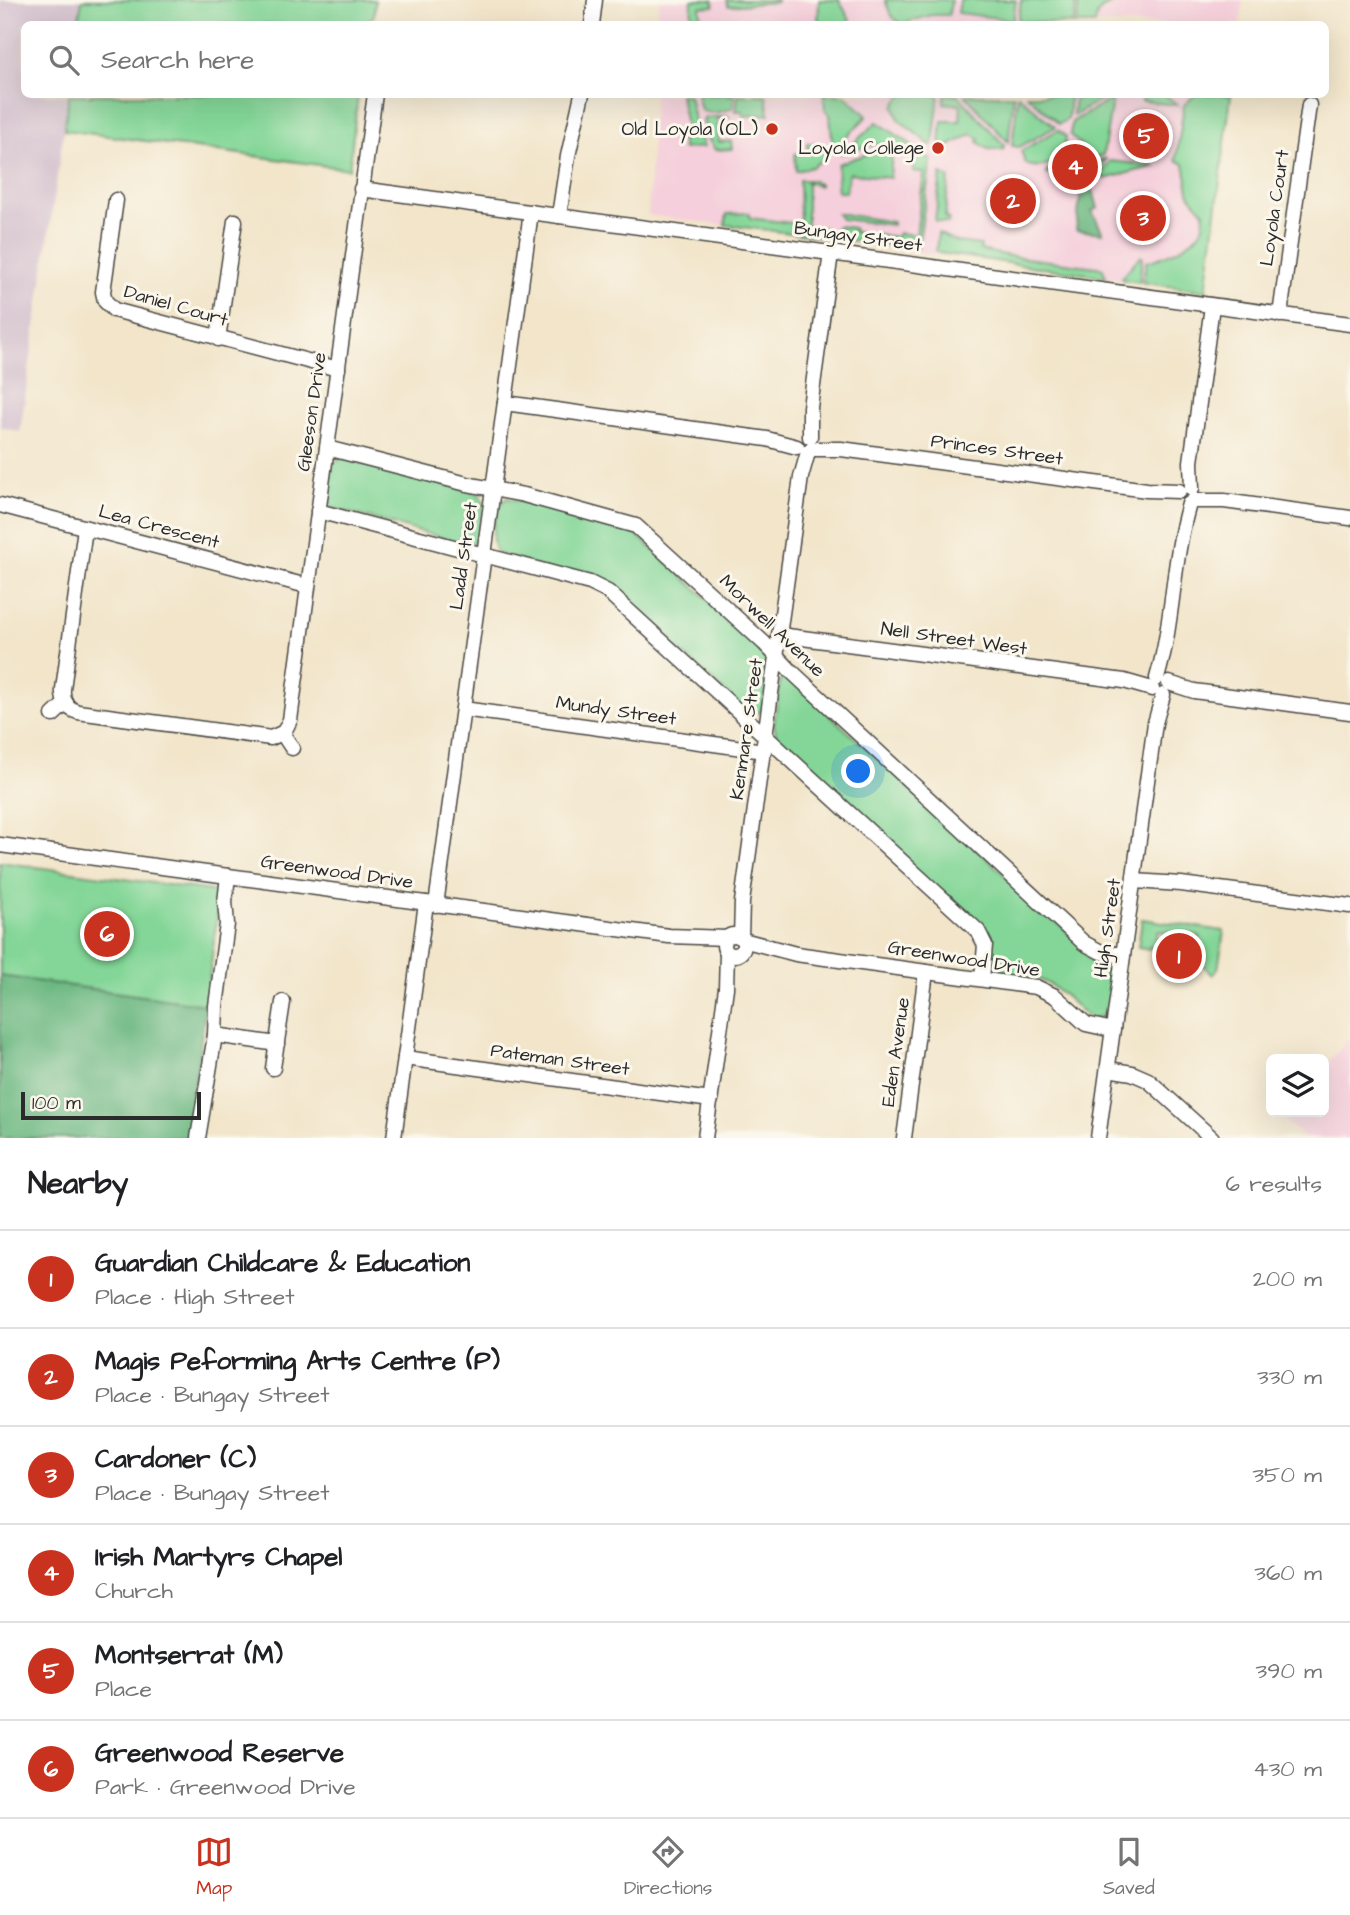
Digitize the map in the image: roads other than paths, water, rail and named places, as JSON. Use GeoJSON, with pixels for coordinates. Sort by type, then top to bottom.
{"type":"FeatureCollection","features":[{"type":"Feature","properties":{"kind":"street"},"geometry":{"type":"LineString","coordinates":[[592,21],[595,0]]}},
{"type":"Feature","properties":{"kind":"street","name":"Gleeson Drive"},"geometry":{"type":"LineString","coordinates":[[282,733],[290,720],[374,98]]}},
{"type":"Feature","properties":{"kind":"street"},"geometry":{"type":"LineString","coordinates":[[559,216],[568,156],[581,98]]}},
{"type":"Feature","properties":{"kind":"street","name":"Loyola Court"},"geometry":{"type":"LineString","coordinates":[[1280,315],[1308,105]]}},
{"type":"Feature","properties":{"kind":"street","name":"Bungay Street"},"geometry":{"type":"LineString","coordinates":[[361,189],[1350,324]]}},
{"type":"Feature","properties":{"kind":"street","name":"Daniel Court"},"geometry":{"type":"LineString","coordinates":[[116,200],[103,292],[107,304],[121,313],[338,369]]}},
{"type":"Feature","properties":{"kind":"street","name":"Ladd Street"},"geometry":{"type":"LineString","coordinates":[[394,1138],[463,709],[531,212]]}},
{"type":"Feature","properties":{"kind":"street"},"geometry":{"type":"LineString","coordinates":[[218,339],[235,221]]}},
{"type":"Feature","properties":{"kind":"street","name":"Kenmare Street"},"geometry":{"type":"LineString","coordinates":[[705,1138],[765,743],[831,253]]}},
{"type":"Feature","properties":{"kind":"street","name":"High Street"},"geometry":{"type":"LineString","coordinates":[[1098,1138],[1212,306]]}},
{"type":"Feature","properties":{"kind":"street","name":"Princes Street"},"geometry":{"type":"LineString","coordinates":[[505,403],[1350,518]]}},
{"type":"Feature","properties":{"kind":"street","name":"Morwell Avenue"},"geometry":{"type":"LineString","coordinates":[[327,447],[467,484],[524,495],[636,526],[1084,943],[1101,952],[1123,956]]}},
{"type":"Feature","properties":{"kind":"street","name":"Lea Crescent"},"geometry":{"type":"LineString","coordinates":[[0,505],[307,586]]}},
{"type":"Feature","properties":{"kind":"street"},"geometry":{"type":"LineString","coordinates":[[318,511],[590,583],[608,592],[765,743],[978,931],[985,945],[982,979]]}},
{"type":"Feature","properties":{"kind":"street"},"geometry":{"type":"LineString","coordinates":[[85,527],[63,689],[66,703],[78,712],[271,738],[282,733],[292,748]]}},
{"type":"Feature","properties":{"kind":"street","name":"Nell Street West"},"geometry":{"type":"LineString","coordinates":[[780,635],[1350,712]]}},
{"type":"Feature","properties":{"kind":"street"},"geometry":{"type":"LineString","coordinates":[[53,715],[66,703]]}},
{"type":"Feature","properties":{"kind":"street","name":"Mundy Street"},"geometry":{"type":"LineString","coordinates":[[463,709],[765,743]]}},
{"type":"Feature","properties":{"kind":"street","name":"Greenwood Drive"},"geometry":{"type":"LineString","coordinates":[[0,845],[982,979],[1042,989],[1055,996],[1086,1024],[1113,1030]]}},
{"type":"Feature","properties":{"kind":"street"},"geometry":{"type":"LineString","coordinates":[[198,1138],[215,1035],[226,924],[234,904],[233,877]]}},
{"type":"Feature","properties":{"kind":"street"},"geometry":{"type":"LineString","coordinates":[[1134,877],[1350,906]]}},
{"type":"Feature","properties":{"kind":"street","name":"Eden Avenue"},"geometry":{"type":"LineString","coordinates":[[904,1138],[926,972]]}},
{"type":"Feature","properties":{"kind":"street"},"geometry":{"type":"LineString","coordinates":[[273,1068],[283,1002]]}},
{"type":"Feature","properties":{"kind":"street"},"geometry":{"type":"LineString","coordinates":[[215,1035],[277,1044]]}},
{"type":"Feature","properties":{"kind":"street","name":"Pateman Street"},"geometry":{"type":"LineString","coordinates":[[405,1058],[710,1100]]}},
{"type":"Feature","properties":{"kind":"street"},"geometry":{"type":"LineString","coordinates":[[1108,1069],[1132,1073],[1148,1080],[1212,1138]]}},
{"type":"Feature","properties":{"kind":"place","name":"Old Loyola (OL)"},"geometry":{"type":"Point","coordinates":[772,129]}},
{"type":"Feature","properties":{"kind":"place","name":"Montserrat (M)"},"geometry":{"type":"Point","coordinates":[1146,136]}},
{"type":"Feature","properties":{"kind":"place","name":"Loyola College"},"geometry":{"type":"Point","coordinates":[938,148]}},
{"type":"Feature","properties":{"kind":"place","name":"Irish Martyrs Chapel"},"geometry":{"type":"Point","coordinates":[1075,167]}},
{"type":"Feature","properties":{"kind":"place","name":"Magis Peforming Arts Centre (P)"},"geometry":{"type":"Point","coordinates":[1013,201]}},
{"type":"Feature","properties":{"kind":"place","name":"Cardoner (C)"},"geometry":{"type":"Point","coordinates":[1143,218]}},
{"type":"Feature","properties":{"kind":"place","name":"Greenwood Reserve"},"geometry":{"type":"Point","coordinates":[107,934]}},
{"type":"Feature","properties":{"kind":"place","name":"Guardian Childcare & Education"},"geometry":{"type":"Point","coordinates":[1179,956]}}]}
